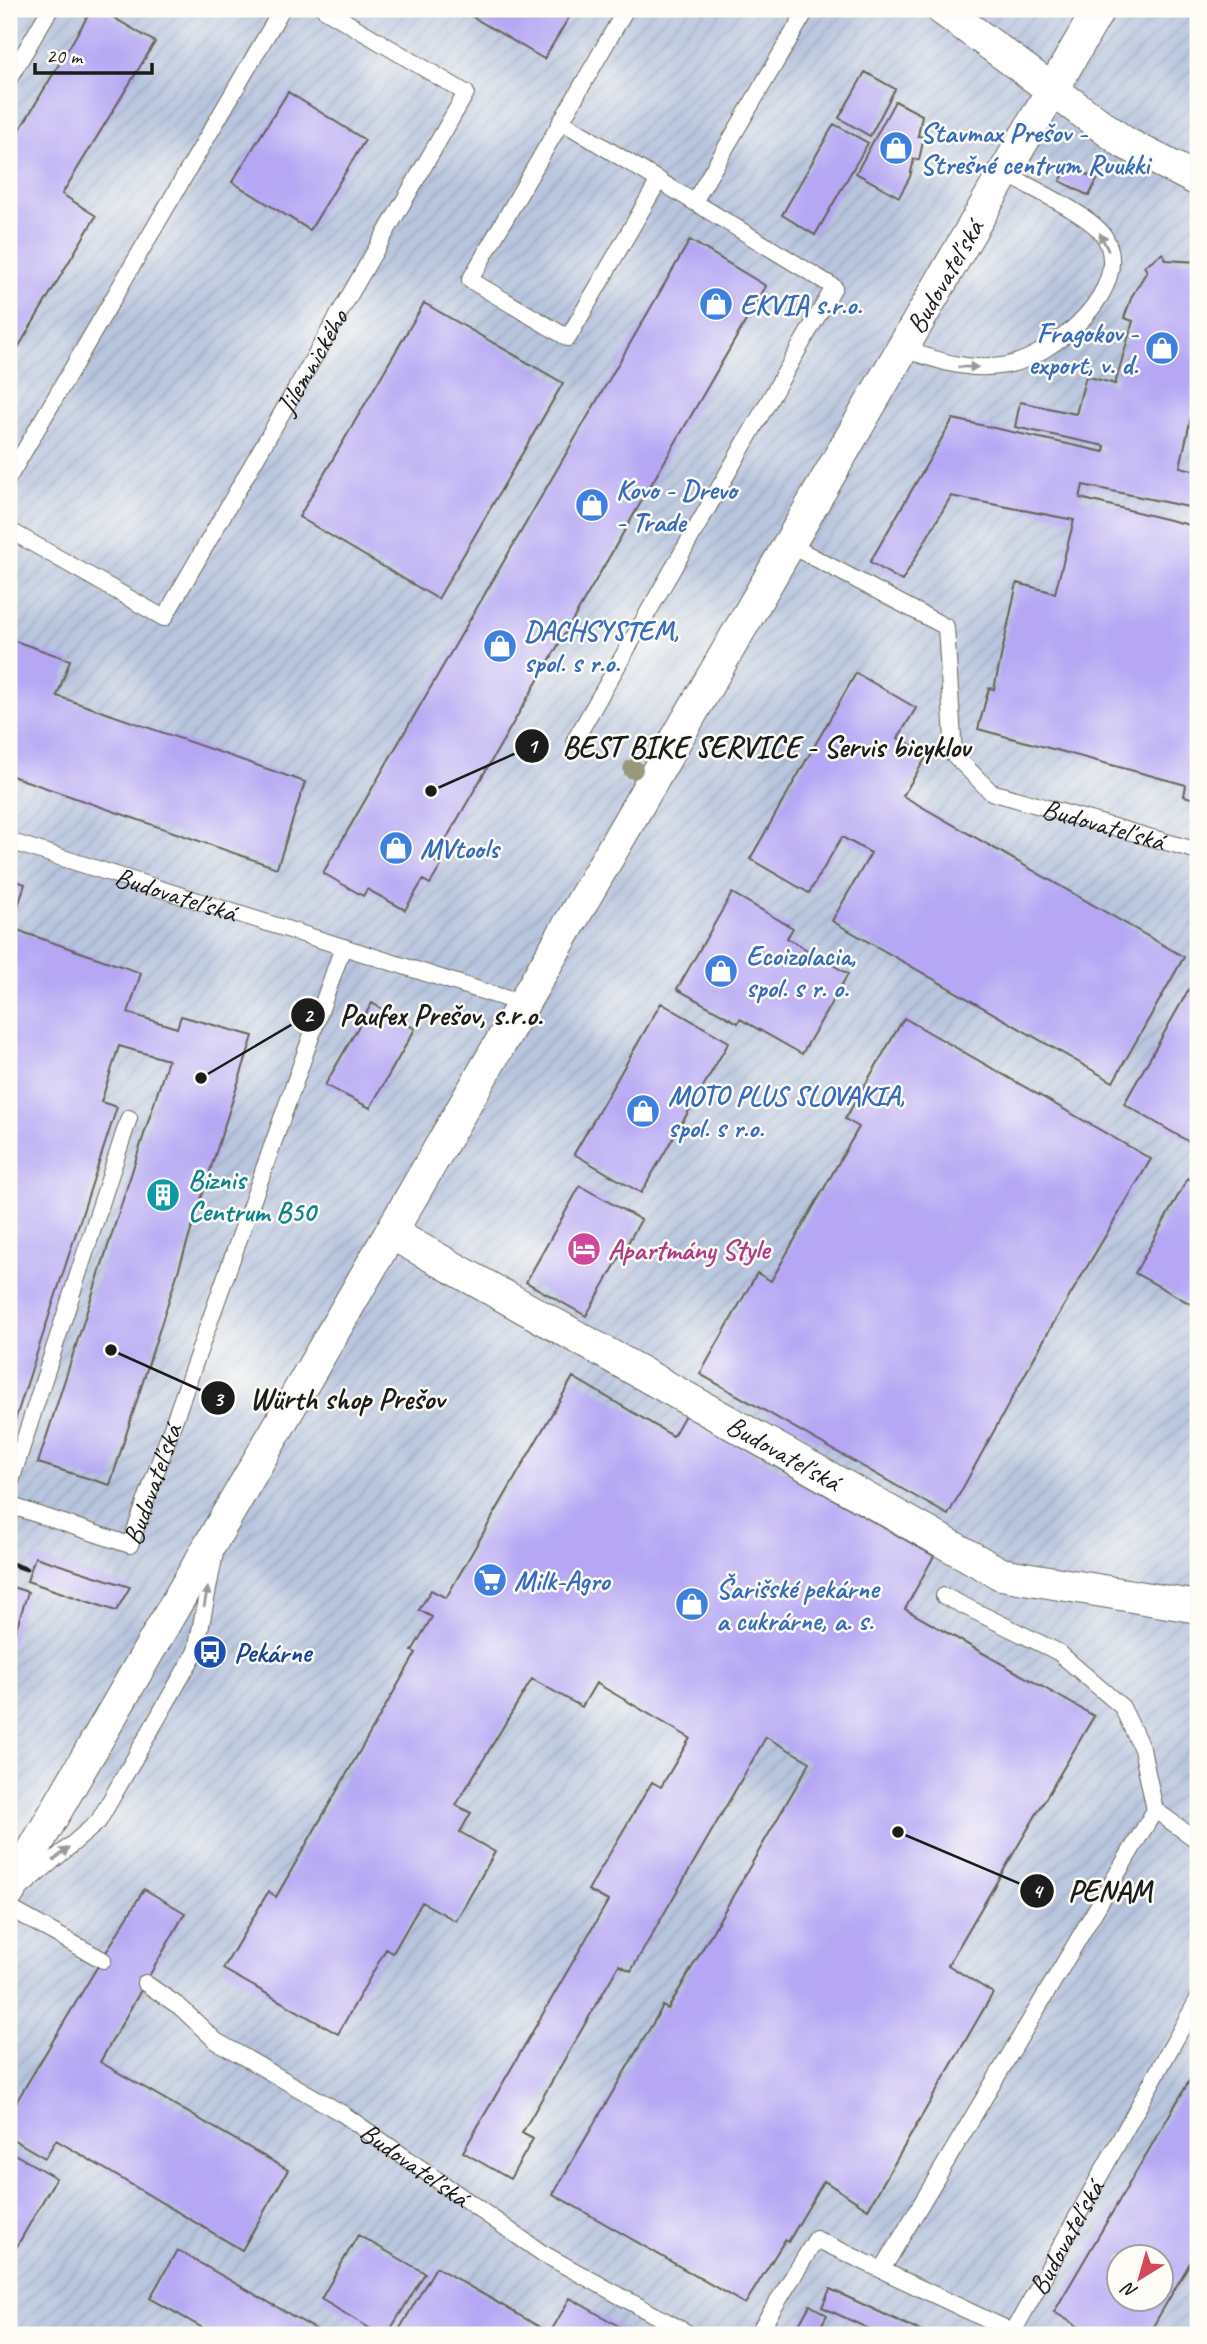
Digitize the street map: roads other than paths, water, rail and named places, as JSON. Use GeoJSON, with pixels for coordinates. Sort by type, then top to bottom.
{"type":"FeatureCollection","features":[{"type":"Feature","properties":{"kind":"street"},"geometry":{"type":"LineString","coordinates":[[942,9],[1125,143],[1198,180]]}},
{"type":"Feature","properties":{"kind":"street","name":"Budovateľská"},"geometry":{"type":"LineString","coordinates":[[9,1892],[19,1854],[220,1528],[1099,9]]}},
{"type":"Feature","properties":{"kind":"street","name":"Budovateľská"},"geometry":{"type":"LineString","coordinates":[[391,1233],[1001,1573],[1198,1607]]}},
{"type":"Feature","properties":{"kind":"lane"},"geometry":{"type":"LineString","coordinates":[[9,79],[50,9]]}},
{"type":"Feature","properties":{"kind":"lane"},"geometry":{"type":"LineString","coordinates":[[9,477],[282,9]]}},
{"type":"Feature","properties":{"kind":"lane","name":"Jilemnického"},"geometry":{"type":"LineString","coordinates":[[9,530],[164,618],[466,93],[324,9]]}},
{"type":"Feature","properties":{"kind":"lane"},"geometry":{"type":"LineString","coordinates":[[626,9],[470,280],[568,338],[659,180]]}},
{"type":"Feature","properties":{"kind":"lane"},"geometry":{"type":"LineString","coordinates":[[694,202],[807,9]]}},
{"type":"Feature","properties":{"kind":"lane"},"geometry":{"type":"LineString","coordinates":[[561,121],[834,287],[575,740]]}},
{"type":"Feature","properties":{"kind":"lane"},"geometry":{"type":"LineString","coordinates":[[903,349],[962,368],[1009,365],[1060,342],[1109,284],[1111,258],[1104,237],[1089,221],[1005,173]]}},
{"type":"Feature","properties":{"kind":"lane","name":"Budovateľská"},"geometry":{"type":"LineString","coordinates":[[790,545],[946,627],[954,755],[992,792],[1198,851]]}},
{"type":"Feature","properties":{"kind":"lane","name":"Budovateľská"},"geometry":{"type":"LineString","coordinates":[[9,841],[523,1004]]}},
{"type":"Feature","properties":{"kind":"lane","name":"Budovateľská"},"geometry":{"type":"LineString","coordinates":[[9,1505],[130,1545],[343,947]]}},
{"type":"Feature","properties":{"kind":"lane"},"geometry":{"type":"LineString","coordinates":[[9,1487],[129,1118]]}},
{"type":"Feature","properties":{"kind":"lane"},"geometry":{"type":"LineString","coordinates":[[9,1898],[99,1822],[196,1651],[220,1528]]}},
{"type":"Feature","properties":{"kind":"lane"},"geometry":{"type":"LineString","coordinates":[[944,1596],[1058,1652],[1122,1707],[1142,1749],[1155,1810],[1198,1841]]}},
{"type":"Feature","properties":{"kind":"lane"},"geometry":{"type":"LineString","coordinates":[[882,2270],[1155,1810]]}},
{"type":"Feature","properties":{"kind":"lane"},"geometry":{"type":"LineString","coordinates":[[9,1908],[103,1960]]}},
{"type":"Feature","properties":{"kind":"lane","name":"Budovateľská"},"geometry":{"type":"LineString","coordinates":[[145,1983],[180,2007],[216,2041],[343,2114],[542,2253],[691,2335]]}},
{"type":"Feature","properties":{"kind":"lane","name":"Budovateľská"},"geometry":{"type":"LineString","coordinates":[[757,2335],[816,2239],[1013,2332],[1198,1999]]}},
{"type":"Feature","properties":{"kind":"railway"},"geometry":{"type":"LineString","coordinates":[[9,1563],[26,1569]]}},
{"type":"Feature","properties":{"kind":"place","name":"Stavmax Prešov - Strešné centrum Ruukki"},"geometry":{"type":"Point","coordinates":[896,148]}},
{"type":"Feature","properties":{"kind":"place","name":"EKVIA s.r.o."},"geometry":{"type":"Point","coordinates":[716,304]}},
{"type":"Feature","properties":{"kind":"place","name":"Fragokov - export, v. d."},"geometry":{"type":"Point","coordinates":[1162,348]}},
{"type":"Feature","properties":{"kind":"place","name":"Kovo - Drevo - Trade"},"geometry":{"type":"Point","coordinates":[592,505]}},
{"type":"Feature","properties":{"kind":"place","name":"DACHSYSTEM, spol. s r.o."},"geometry":{"type":"Point","coordinates":[500,646]}},
{"type":"Feature","properties":{"kind":"place","name":"BEST BIKE SERVICE - Servis bicyklov"},"geometry":{"type":"Point","coordinates":[431,791]}},
{"type":"Feature","properties":{"kind":"place","name":"MVtools"},"geometry":{"type":"Point","coordinates":[396,848]}},
{"type":"Feature","properties":{"kind":"place","name":"Ecoizolacia, spol. s r. o."},"geometry":{"type":"Point","coordinates":[721,971]}},
{"type":"Feature","properties":{"kind":"place","name":"Paufex Prešov, s.r.o."},"geometry":{"type":"Point","coordinates":[201,1078]}},
{"type":"Feature","properties":{"kind":"place","name":"MOTO PLUS SLOVAKIA, spol. s r.o."},"geometry":{"type":"Point","coordinates":[643,1111]}},
{"type":"Feature","properties":{"kind":"place","name":"Biznis Centrum B50"},"geometry":{"type":"Point","coordinates":[163,1195]}},
{"type":"Feature","properties":{"kind":"place","name":"Apartmány Style"},"geometry":{"type":"Point","coordinates":[584,1249]}},
{"type":"Feature","properties":{"kind":"place","name":"Würth shop Prešov"},"geometry":{"type":"Point","coordinates":[111,1350]}},
{"type":"Feature","properties":{"kind":"place","name":"Milk-Agro"},"geometry":{"type":"Point","coordinates":[490,1580]}},
{"type":"Feature","properties":{"kind":"place","name":"Šarišské pekárne a cukrárne, a. s."},"geometry":{"type":"Point","coordinates":[692,1604]}},
{"type":"Feature","properties":{"kind":"place","name":"Pekárne"},"geometry":{"type":"Point","coordinates":[210,1652]}},
{"type":"Feature","properties":{"kind":"place","name":"PENAM"},"geometry":{"type":"Point","coordinates":[898,1832]}}]}
